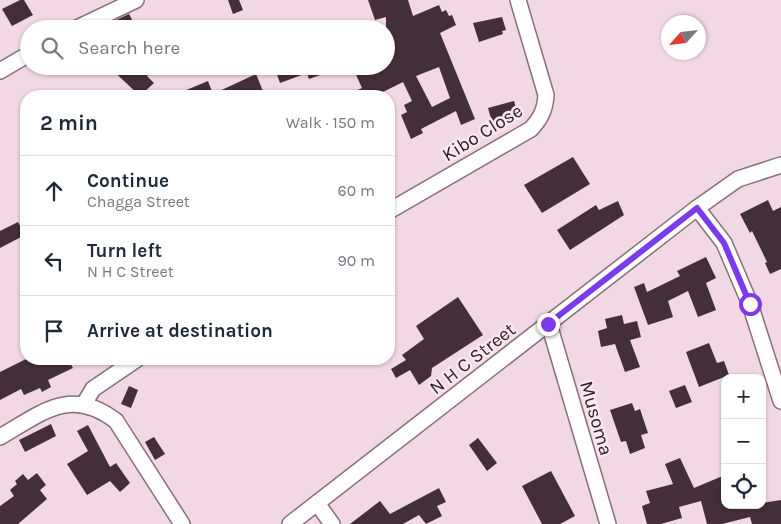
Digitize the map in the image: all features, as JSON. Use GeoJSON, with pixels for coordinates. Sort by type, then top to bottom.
{"type":"FeatureCollection","features":[{"type":"Feature","properties":{"kind":"street"},"geometry":{"type":"LineString","coordinates":[[94,20],[136,0]]}},
{"type":"Feature","properties":{"kind":"street","name":"Kibo Close"},"geometry":{"type":"LineString","coordinates":[[395,208],[530,129],[539,120],[545,108],[546,96],[518,0]]}},
{"type":"Feature","properties":{"kind":"street"},"geometry":{"type":"LineString","coordinates":[[0,71],[20,59]]}},
{"type":"Feature","properties":{"kind":"street","name":"N H C Street"},"geometry":{"type":"LineString","coordinates":[[290,524],[697,208],[738,179],[781,165]]}},
{"type":"Feature","properties":{"kind":"street"},"geometry":{"type":"LineString","coordinates":[[697,208],[724,243],[750,304],[781,401]]}},
{"type":"Feature","properties":{"kind":"street","name":"Musoma"},"geometry":{"type":"LineString","coordinates":[[548,324],[608,524]]}},
{"type":"Feature","properties":{"kind":"street"},"geometry":{"type":"LineString","coordinates":[[84,404],[93,389],[128,365]]}},
{"type":"Feature","properties":{"kind":"street"},"geometry":{"type":"LineString","coordinates":[[0,437],[49,408],[66,403],[84,404],[101,410],[116,421],[182,524]]}},
{"type":"Feature","properties":{"kind":"street"},"geometry":{"type":"LineString","coordinates":[[317,503],[332,524]]}},
{"type":"Feature","properties":{"kind":"building"},"geometry":{"type":"Polygon","coordinates":[[[20,0],[24,0],[33,15],[20,20],[12,26],[2,9],[20,0]]]}},
{"type":"Feature","properties":{"kind":"building"},"geometry":{"type":"Polygon","coordinates":[[[228,0],[239,0],[243,10],[233,14],[228,0]]]}},
{"type":"Feature","properties":{"kind":"building"},"geometry":{"type":"Polygon","coordinates":[[[368,0],[408,0],[413,16],[439,5],[442,12],[446,10],[449,16],[452,15],[456,25],[440,33],[475,119],[461,125],[456,111],[421,129],[423,133],[411,139],[401,115],[407,112],[404,105],[412,101],[403,82],[387,90],[358,90],[362,88],[356,75],[395,75],[395,20],[386,20],[386,17],[375,20],[368,0]],[[439,67],[416,76],[432,107],[450,98],[439,67]]]}},
{"type":"Feature","properties":{"kind":"building"},"geometry":{"type":"Polygon","coordinates":[[[129,14],[132,20],[116,20],[129,14]]]}},
{"type":"Feature","properties":{"kind":"building"},"geometry":{"type":"Polygon","coordinates":[[[502,17],[506,30],[502,31],[503,34],[479,42],[473,23],[502,17]]]}},
{"type":"Feature","properties":{"kind":"building"},"geometry":{"type":"Polygon","coordinates":[[[118,75],[148,75],[147,76],[154,83],[146,90],[134,90],[118,75]]]}},
{"type":"Feature","properties":{"kind":"building"},"geometry":{"type":"Polygon","coordinates":[[[256,75],[263,90],[222,90],[256,75]]]}},
{"type":"Feature","properties":{"kind":"building"},"geometry":{"type":"Polygon","coordinates":[[[277,75],[302,75],[280,83],[277,75]]]}},
{"type":"Feature","properties":{"kind":"building"},"geometry":{"type":"Polygon","coordinates":[[[308,75],[320,75],[309,79],[308,75]]]}},
{"type":"Feature","properties":{"kind":"building"},"geometry":{"type":"Polygon","coordinates":[[[208,81],[211,90],[186,90],[208,81]]]}},
{"type":"Feature","properties":{"kind":"building"},"geometry":{"type":"Polygon","coordinates":[[[514,101],[518,115],[492,122],[488,108],[514,101]]]}},
{"type":"Feature","properties":{"kind":"building"},"geometry":{"type":"Polygon","coordinates":[[[573,157],[590,184],[542,213],[524,185],[573,157]]]}},
{"type":"Feature","properties":{"kind":"building"},"geometry":{"type":"Polygon","coordinates":[[[768,200],[773,211],[781,207],[781,269],[770,274],[765,263],[767,262],[752,231],[750,233],[740,214],[768,200]]]}},
{"type":"Feature","properties":{"kind":"building"},"geometry":{"type":"Polygon","coordinates":[[[618,201],[624,215],[570,250],[557,230],[596,205],[599,210],[618,201]]]}},
{"type":"Feature","properties":{"kind":"building"},"geometry":{"type":"Polygon","coordinates":[[[18,222],[20,226],[20,238],[0,248],[0,231],[18,222]]]}},
{"type":"Feature","properties":{"kind":"building"},"geometry":{"type":"Polygon","coordinates":[[[706,257],[716,278],[706,283],[716,310],[698,317],[688,291],[668,301],[673,317],[648,325],[634,287],[644,283],[647,292],[680,276],[677,271],[706,257]]]}},
{"type":"Feature","properties":{"kind":"building"},"geometry":{"type":"Polygon","coordinates":[[[458,297],[483,335],[432,368],[431,376],[419,385],[410,370],[396,378],[391,369],[406,360],[402,355],[424,339],[416,326],[458,297]]]}},
{"type":"Feature","properties":{"kind":"building"},"geometry":{"type":"Polygon","coordinates":[[[622,315],[624,324],[637,321],[641,337],[630,340],[640,367],[625,372],[615,344],[601,347],[598,331],[607,328],[605,319],[622,315]]]}},
{"type":"Feature","properties":{"kind":"building"},"geometry":{"type":"Polygon","coordinates":[[[709,343],[717,363],[724,361],[729,374],[721,374],[721,378],[699,387],[686,352],[709,343]]]}},
{"type":"Feature","properties":{"kind":"building"},"geometry":{"type":"Polygon","coordinates":[[[20,362],[20,365],[71,365],[73,368],[48,380],[51,387],[42,392],[40,388],[24,395],[21,389],[0,400],[0,372],[20,362]]]}},
{"type":"Feature","properties":{"kind":"building"},"geometry":{"type":"Polygon","coordinates":[[[685,385],[692,402],[676,408],[669,391],[685,385]]]}},
{"type":"Feature","properties":{"kind":"building"},"geometry":{"type":"Polygon","coordinates":[[[129,386],[138,390],[131,408],[121,404],[129,386]]]}},
{"type":"Feature","properties":{"kind":"building"},"geometry":{"type":"Polygon","coordinates":[[[632,403],[635,411],[640,409],[648,433],[641,435],[645,448],[630,454],[626,441],[621,442],[610,410],[632,403]]]}},
{"type":"Feature","properties":{"kind":"building"},"geometry":{"type":"Polygon","coordinates":[[[51,424],[56,436],[25,452],[19,440],[51,424]]]}},
{"type":"Feature","properties":{"kind":"building"},"geometry":{"type":"Polygon","coordinates":[[[88,425],[110,467],[116,463],[130,483],[120,492],[110,481],[87,495],[67,464],[88,451],[77,431],[88,425]]]}},
{"type":"Feature","properties":{"kind":"building"},"geometry":{"type":"Polygon","coordinates":[[[154,437],[165,454],[155,460],[145,442],[154,437]]]}},
{"type":"Feature","properties":{"kind":"building"},"geometry":{"type":"Polygon","coordinates":[[[478,438],[497,463],[487,471],[469,445],[478,438]]]}},
{"type":"Feature","properties":{"kind":"building"},"geometry":{"type":"Polygon","coordinates":[[[680,458],[694,488],[721,477],[721,509],[766,509],[766,502],[781,500],[781,524],[752,524],[750,517],[722,524],[707,524],[701,501],[679,507],[682,518],[661,524],[647,524],[642,506],[650,503],[646,491],[673,484],[665,464],[680,458]]]}},
{"type":"Feature","properties":{"kind":"building"},"geometry":{"type":"Polygon","coordinates":[[[551,471],[575,516],[560,524],[542,524],[522,486],[551,471]]]}},
{"type":"Feature","properties":{"kind":"building"},"geometry":{"type":"Polygon","coordinates":[[[37,473],[46,485],[40,490],[47,499],[18,524],[0,524],[0,506],[14,496],[10,490],[17,484],[15,481],[23,474],[28,480],[37,473]]]}},
{"type":"Feature","properties":{"kind":"building"},"geometry":{"type":"Polygon","coordinates":[[[439,488],[446,502],[437,506],[442,516],[426,524],[419,515],[403,524],[350,524],[380,501],[390,514],[439,488]]]}},
{"type":"Feature","properties":{"kind":"route"},"geometry":{"type":"LineString","coordinates":[[548,324],[697,208],[724,243],[750,304]]}}]}
